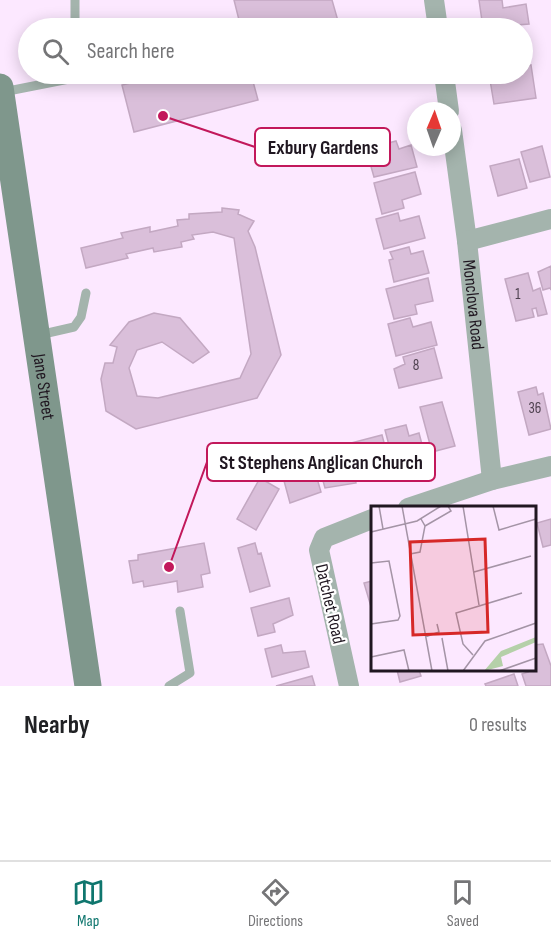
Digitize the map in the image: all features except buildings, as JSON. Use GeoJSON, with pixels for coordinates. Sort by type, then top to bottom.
{"type":"FeatureCollection","features":[{"type":"Feature","properties":{"kind":"main road","name":"Jane Street"},"geometry":{"type":"LineString","coordinates":[[0,87],[88,686]]}},
{"type":"Feature","properties":{"kind":"street"},"geometry":{"type":"LineString","coordinates":[[434,0],[437,18]]}},
{"type":"Feature","properties":{"kind":"street"},"geometry":{"type":"LineString","coordinates":[[446,84],[449,102]]}},
{"type":"Feature","properties":{"kind":"street","name":"Monclova Road"},"geometry":{"type":"LineString","coordinates":[[456,156],[467,241],[492,480]]}},
{"type":"Feature","properties":{"kind":"street"},"geometry":{"type":"LineString","coordinates":[[467,241],[551,219]]}},
{"type":"Feature","properties":{"kind":"street"},"geometry":{"type":"LineString","coordinates":[[411,506],[492,480],[551,466]]}},
{"type":"Feature","properties":{"kind":"street","name":"Datchet Road"},"geometry":{"type":"LineString","coordinates":[[349,686],[319,549],[324,538],[371,519]]}},
{"type":"Feature","properties":{"kind":"lane"},"geometry":{"type":"LineString","coordinates":[[75,0],[75,18]]}},
{"type":"Feature","properties":{"kind":"lane"},"geometry":{"type":"LineString","coordinates":[[1,92],[43,84]]}},
{"type":"Feature","properties":{"kind":"lane"},"geometry":{"type":"LineString","coordinates":[[37,335],[74,327],[81,317],[86,293]]}},
{"type":"Feature","properties":{"kind":"lane"},"geometry":{"type":"LineString","coordinates":[[170,686],[190,673],[180,611]]}},
{"type":"Feature","properties":{"kind":"place","name":"Exbury Gardens"},"geometry":{"type":"Point","coordinates":[163,116]}},
{"type":"Feature","properties":{"kind":"place","name":"St Stephens Anglican Church"},"geometry":{"type":"Point","coordinates":[169,567]}}]}
